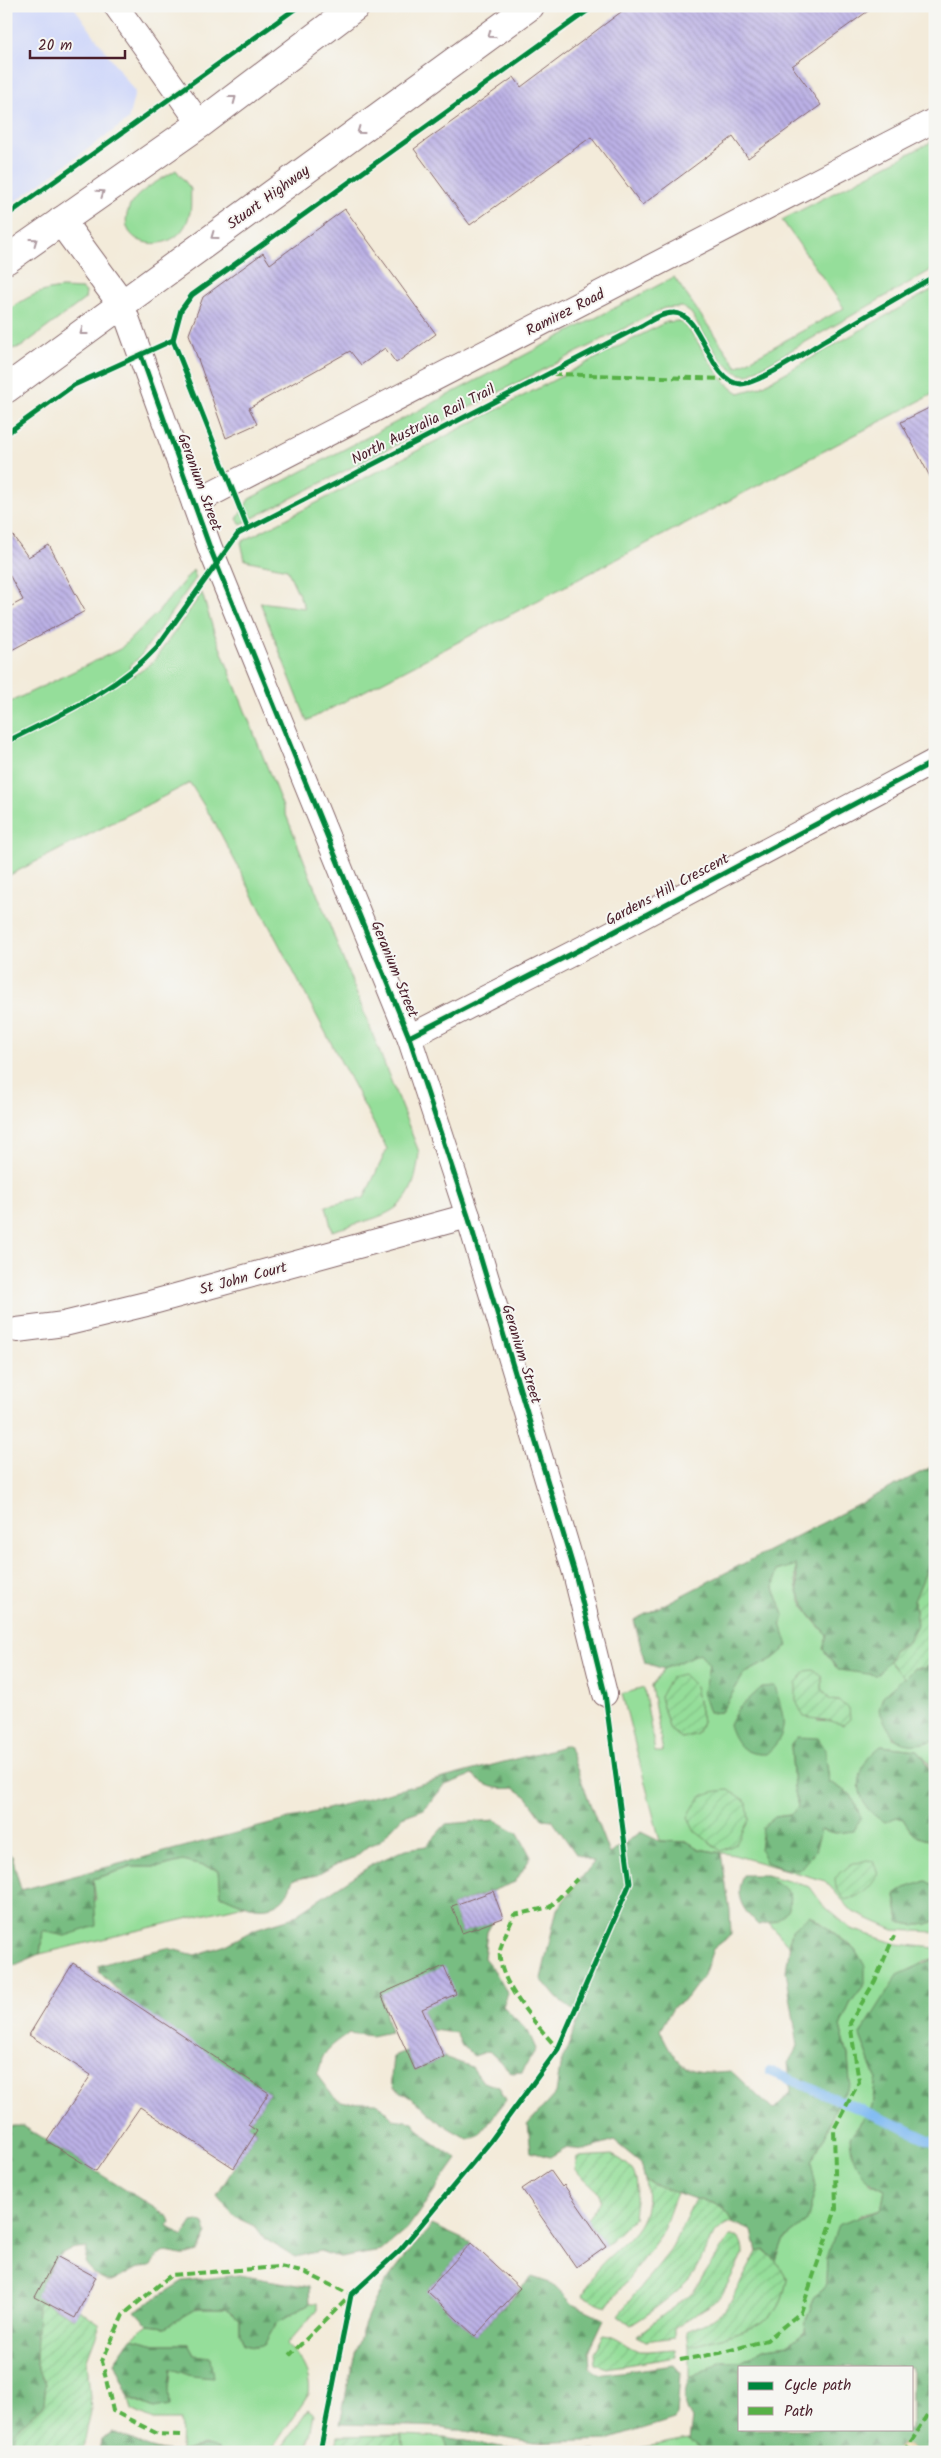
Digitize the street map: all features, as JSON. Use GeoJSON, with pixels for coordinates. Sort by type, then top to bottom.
{"type":"FeatureCollection","features":[{"type":"Feature","properties":{"kind":"highway"},"geometry":{"type":"LineString","coordinates":[[6,260],[200,124],[356,6]]}},
{"type":"Feature","properties":{"kind":"highway","name":"Stuart Highway"},"geometry":{"type":"LineString","coordinates":[[6,389],[530,6]]}},
{"type":"Feature","properties":{"kind":"highway"},"geometry":{"type":"LineString","coordinates":[[61,221],[122,304]]}},
{"type":"Feature","properties":{"kind":"street"},"geometry":{"type":"LineString","coordinates":[[116,6],[200,124]]}},
{"type":"Feature","properties":{"kind":"street","name":"Ramirez Road"},"geometry":{"type":"LineString","coordinates":[[194,503],[935,120]]}},
{"type":"Feature","properties":{"kind":"street","name":"Geranium Street"},"geometry":{"type":"LineString","coordinates":[[122,304],[210,548],[409,1037],[468,1216],[574,1573],[605,1694]]}},
{"type":"Feature","properties":{"kind":"street","name":"Gardens Hill Crescent"},"geometry":{"type":"LineString","coordinates":[[409,1037],[587,946],[935,761]]}},
{"type":"Feature","properties":{"kind":"street","name":"St John Court"},"geometry":{"type":"LineString","coordinates":[[17,1330],[64,1324],[146,1304],[468,1216]]}},
{"type":"Feature","properties":{"kind":"shaded area"},"geometry":{"type":"Polygon","coordinates":[[[6,6],[73,6],[135,92],[128,120],[6,208],[6,6]]]}},
{"type":"Feature","properties":{"kind":"green space"},"geometry":{"type":"Polygon","coordinates":[[[935,140],[935,268],[748,375],[731,369],[723,361],[708,342],[691,313],[682,307],[664,308],[241,524],[237,519],[249,499],[674,277],[737,367],[844,308],[782,220],[935,140]]]}},
{"type":"Feature","properties":{"kind":"green space"},"geometry":{"type":"Polygon","coordinates":[[[176,170],[191,189],[190,213],[183,230],[173,239],[161,243],[148,243],[138,239],[130,232],[126,222],[132,202],[143,191],[176,170]]]}},
{"type":"Feature","properties":{"kind":"green space"},"geometry":{"type":"Polygon","coordinates":[[[62,288],[82,289],[86,292],[85,299],[21,347],[6,350],[6,312],[33,296],[62,288]]]}},
{"type":"Feature","properties":{"kind":"green space"},"geometry":{"type":"Polygon","coordinates":[[[935,288],[935,393],[307,721],[260,602],[305,608],[287,569],[245,560],[241,542],[666,322],[679,321],[688,329],[721,377],[739,393],[760,387],[935,288]]]}},
{"type":"Feature","properties":{"kind":"green space"},"geometry":{"type":"Polygon","coordinates":[[[193,570],[196,578],[139,658],[129,666],[134,676],[153,662],[202,593],[214,632],[419,1152],[416,1173],[411,1189],[404,1201],[382,1215],[332,1231],[326,1206],[364,1198],[387,1149],[216,825],[190,783],[6,877],[6,704],[120,649],[158,612],[193,570]]]}},
{"type":"Feature","properties":{"kind":"green space"},"geometry":{"type":"Polygon","coordinates":[[[935,1465],[935,1558],[930,1562],[914,1601],[917,1625],[908,1642],[893,1651],[889,1662],[876,1675],[838,1670],[823,1649],[827,1635],[809,1614],[798,1592],[796,1565],[776,1571],[774,1588],[784,1615],[781,1624],[788,1646],[774,1658],[744,1674],[721,1712],[709,1713],[703,1695],[709,1665],[700,1653],[664,1669],[645,1663],[634,1620],[935,1465]]]}},
{"type":"Feature","properties":{"kind":"green space"},"geometry":{"type":"Polygon","coordinates":[[[935,1558],[935,1663],[924,1668],[914,1668],[905,1678],[889,1662],[893,1651],[908,1642],[917,1625],[914,1601],[930,1562],[935,1558]]]}},
{"type":"Feature","properties":{"kind":"green space"},"geometry":{"type":"Polygon","coordinates":[[[796,1565],[798,1592],[810,1616],[820,1627],[842,1648],[876,1675],[889,1662],[905,1678],[897,1686],[893,1738],[914,1744],[935,1740],[935,1779],[929,1763],[918,1750],[881,1746],[897,1817],[903,1819],[916,1835],[923,1839],[935,1841],[935,1886],[925,1881],[895,1895],[899,1922],[917,1925],[935,1921],[935,1932],[894,1930],[853,1912],[825,1881],[734,1855],[699,1849],[688,1842],[660,1841],[622,1694],[644,1688],[655,1752],[663,1752],[651,1686],[664,1669],[700,1652],[709,1665],[709,1713],[721,1712],[744,1674],[774,1658],[784,1615],[774,1588],[776,1571],[796,1565]],[[822,1676],[817,1720],[831,1721],[838,1701],[830,1700],[822,1690],[822,1676]],[[695,1686],[660,1697],[670,1730],[682,1738],[697,1734],[702,1721],[695,1686]],[[791,1745],[794,1788],[798,1807],[790,1815],[775,1817],[818,1838],[821,1830],[836,1833],[851,1795],[829,1781],[825,1749],[791,1745]]]}},
{"type":"Feature","properties":{"kind":"green space"},"geometry":{"type":"Polygon","coordinates":[[[935,1663],[935,1740],[905,1744],[894,1736],[879,1710],[883,1696],[914,1668],[924,1668],[935,1663]]]}},
{"type":"Feature","properties":{"kind":"green space"},"geometry":{"type":"Polygon","coordinates":[[[813,1670],[822,1676],[822,1690],[830,1700],[838,1701],[849,1708],[850,1719],[843,1725],[831,1721],[804,1717],[796,1701],[796,1683],[806,1671],[813,1670]]]}},
{"type":"Feature","properties":{"kind":"green space"},"geometry":{"type":"Polygon","coordinates":[[[683,1674],[695,1686],[702,1721],[697,1734],[682,1738],[670,1730],[660,1697],[671,1677],[683,1674]]]}},
{"type":"Feature","properties":{"kind":"green space"},"geometry":{"type":"Polygon","coordinates":[[[775,1686],[783,1715],[782,1731],[779,1738],[766,1754],[746,1751],[738,1743],[729,1725],[737,1710],[762,1687],[775,1686]]]}},
{"type":"Feature","properties":{"kind":"green space"},"geometry":{"type":"Polygon","coordinates":[[[797,1737],[818,1738],[825,1749],[829,1781],[851,1795],[861,1817],[854,1831],[836,1833],[821,1830],[815,1851],[800,1869],[784,1869],[766,1862],[760,1849],[763,1827],[775,1817],[790,1815],[798,1807],[794,1788],[791,1745],[797,1737]]]}},
{"type":"Feature","properties":{"kind":"green space"},"geometry":{"type":"Polygon","coordinates":[[[568,1745],[609,1854],[641,1832],[659,1841],[688,1842],[699,1849],[721,1853],[730,1911],[731,1935],[713,1949],[704,1975],[687,1998],[673,2007],[660,2030],[679,2062],[686,2067],[704,2072],[731,2071],[773,2110],[791,2092],[788,2063],[798,2046],[786,1971],[792,1930],[810,1915],[855,1949],[865,1966],[865,1984],[851,2002],[840,2026],[848,2056],[850,2084],[836,2106],[826,2134],[811,2162],[816,2186],[807,2221],[784,2239],[776,2261],[765,2250],[757,2252],[752,2231],[732,2222],[726,2211],[713,2203],[695,2199],[645,2181],[641,2163],[614,2141],[584,2150],[565,2148],[550,2157],[531,2152],[528,2124],[556,2093],[560,2066],[580,2016],[557,1998],[541,1979],[557,1909],[594,1862],[576,1854],[552,1820],[543,1819],[527,1797],[514,1788],[492,1787],[472,1775],[445,1785],[424,1809],[402,1817],[379,1842],[368,1846],[354,1858],[337,1864],[317,1875],[293,1880],[283,1899],[267,1907],[251,1906],[221,1895],[219,1870],[183,1861],[159,1867],[132,1867],[93,1879],[96,1926],[65,1936],[43,1931],[40,1954],[6,1969],[6,1852],[12,1856],[21,1890],[568,1745]]]}},
{"type":"Feature","properties":{"kind":"green space"},"geometry":{"type":"Polygon","coordinates":[[[881,1746],[918,1750],[925,1760],[935,1792],[935,1841],[923,1839],[915,1835],[903,1819],[897,1817],[885,1822],[876,1817],[864,1803],[860,1787],[862,1769],[870,1756],[881,1746]]]}},
{"type":"Feature","properties":{"kind":"green space"},"geometry":{"type":"Polygon","coordinates":[[[729,1790],[747,1802],[749,1820],[736,1844],[721,1851],[695,1831],[688,1817],[696,1803],[703,1796],[708,1793],[729,1790]]]}},
{"type":"Feature","properties":{"kind":"green space"},"geometry":{"type":"Polygon","coordinates":[[[495,1820],[518,1833],[531,1857],[515,1882],[452,1906],[462,1933],[493,1921],[487,1932],[484,1958],[494,1970],[508,1994],[503,2006],[528,2031],[536,2049],[522,2072],[512,2073],[489,2051],[474,2056],[462,2046],[456,2033],[432,2030],[422,2009],[381,1994],[390,2032],[371,2036],[349,2033],[327,2051],[322,2059],[317,2075],[331,2093],[341,2101],[377,2103],[393,2119],[413,2122],[424,2136],[457,2159],[407,2229],[381,2251],[340,2258],[320,2251],[295,2257],[265,2239],[256,2227],[235,2217],[217,2195],[257,2131],[248,2125],[269,2093],[139,2011],[99,1972],[98,1966],[167,1948],[195,1955],[226,1945],[255,1929],[291,1918],[373,1864],[406,1849],[426,1846],[446,1824],[495,1820]]]}},
{"type":"Feature","properties":{"kind":"green space"},"geometry":{"type":"Polygon","coordinates":[[[867,1860],[873,1861],[878,1874],[865,1891],[845,1900],[836,1888],[835,1878],[850,1865],[867,1860]]]}},
{"type":"Feature","properties":{"kind":"green space"},"geometry":{"type":"Polygon","coordinates":[[[183,1861],[219,1870],[221,1895],[244,1905],[40,1954],[43,1931],[65,1936],[96,1900],[93,1879],[132,1867],[159,1867],[183,1861]]]}},
{"type":"Feature","properties":{"kind":"green space"},"geometry":{"type":"Polygon","coordinates":[[[743,1875],[766,1875],[790,1893],[789,1909],[776,1921],[758,1925],[744,1908],[739,1896],[743,1875]]]}},
{"type":"Feature","properties":{"kind":"green space"},"geometry":{"type":"Polygon","coordinates":[[[766,1875],[810,1887],[823,1905],[851,1929],[897,1944],[935,1948],[935,1958],[924,1961],[860,2035],[876,2078],[872,2106],[850,2137],[870,2183],[885,2190],[881,2210],[861,2215],[827,2257],[826,2284],[815,2297],[806,2320],[805,2332],[789,2345],[765,2348],[741,2361],[722,2361],[689,2378],[689,2347],[734,2334],[758,2324],[774,2312],[779,2305],[787,2280],[776,2261],[784,2239],[807,2221],[816,2186],[810,2162],[826,2134],[836,2106],[850,2083],[848,2056],[840,2026],[851,2002],[865,1984],[855,1949],[811,1915],[792,1930],[789,1946],[769,1923],[776,1921],[783,1890],[766,1875]]]}},
{"type":"Feature","properties":{"kind":"green space"},"geometry":{"type":"Polygon","coordinates":[[[926,1881],[935,1886],[935,1921],[917,1925],[899,1922],[895,1895],[905,1888],[926,1881]]]}},
{"type":"Feature","properties":{"kind":"green space"},"geometry":{"type":"Polygon","coordinates":[[[935,1958],[935,2373],[928,2375],[928,2391],[935,2395],[935,2452],[915,2452],[910,2445],[904,2443],[896,2452],[705,2452],[689,2440],[692,2419],[685,2399],[689,2378],[722,2361],[741,2361],[765,2348],[789,2345],[805,2332],[806,2320],[815,2297],[826,2284],[827,2257],[838,2225],[881,2210],[885,2190],[863,2175],[855,2163],[851,2147],[850,2137],[872,2106],[876,2078],[860,2035],[898,1975],[935,1958]]]}},
{"type":"Feature","properties":{"kind":"green space"},"geometry":{"type":"Polygon","coordinates":[[[406,2051],[415,2070],[444,2057],[472,2067],[483,2082],[499,2087],[506,2100],[479,2135],[468,2139],[440,2123],[421,2105],[394,2087],[391,2078],[393,2056],[406,2051]]]}},
{"type":"Feature","properties":{"kind":"green space"},"geometry":{"type":"Polygon","coordinates":[[[6,2126],[23,2126],[169,2217],[171,2222],[168,2226],[182,2237],[192,2222],[198,2221],[204,2224],[207,2233],[198,2252],[184,2255],[167,2252],[158,2256],[150,2266],[139,2268],[110,2281],[103,2280],[95,2275],[85,2264],[87,2248],[76,2248],[60,2255],[49,2270],[36,2297],[42,2301],[38,2308],[36,2365],[46,2383],[44,2404],[15,2431],[11,2452],[6,2452],[6,2126]]]}},
{"type":"Feature","properties":{"kind":"green space"},"geometry":{"type":"Polygon","coordinates":[[[612,2155],[622,2161],[634,2173],[637,2188],[634,2218],[606,2246],[587,2219],[601,2201],[598,2191],[575,2170],[577,2157],[612,2155]]]}},
{"type":"Feature","properties":{"kind":"green space"},"geometry":{"type":"Polygon","coordinates":[[[645,2181],[677,2192],[661,2235],[607,2307],[583,2296],[596,2271],[627,2240],[641,2222],[647,2197],[645,2181]]]}},
{"type":"Feature","properties":{"kind":"green space"},"geometry":{"type":"Polygon","coordinates":[[[695,2199],[717,2205],[725,2211],[732,2222],[723,2227],[710,2240],[698,2266],[687,2282],[653,2311],[631,2325],[618,2315],[670,2251],[695,2199]]]}},
{"type":"Feature","properties":{"kind":"green space"},"geometry":{"type":"Polygon","coordinates":[[[432,2225],[471,2243],[427,2291],[475,2336],[532,2277],[553,2284],[574,2305],[604,2319],[589,2351],[590,2368],[598,2375],[674,2365],[680,2372],[677,2415],[674,2419],[607,2440],[533,2443],[442,2427],[340,2424],[356,2352],[367,2317],[384,2285],[432,2225]]]}},
{"type":"Feature","properties":{"kind":"green space"},"geometry":{"type":"Polygon","coordinates":[[[730,2236],[736,2236],[740,2240],[743,2254],[724,2291],[715,2302],[675,2327],[675,2337],[646,2341],[636,2336],[693,2292],[730,2236]]]}},
{"type":"Feature","properties":{"kind":"green space"},"geometry":{"type":"Polygon","coordinates":[[[764,2250],[776,2261],[787,2280],[777,2309],[758,2324],[747,2329],[689,2347],[687,2331],[712,2320],[726,2310],[757,2252],[764,2250]]]}},
{"type":"Feature","properties":{"kind":"green space"},"geometry":{"type":"Polygon","coordinates":[[[239,2275],[309,2287],[310,2303],[277,2322],[264,2345],[254,2346],[244,2344],[240,2333],[240,2319],[225,2308],[198,2308],[165,2327],[148,2325],[135,2311],[183,2281],[239,2275]]]}},
{"type":"Feature","properties":{"kind":"green space"},"geometry":{"type":"Polygon","coordinates":[[[42,2301],[74,2318],[79,2310],[100,2325],[87,2359],[91,2411],[82,2452],[11,2452],[15,2431],[44,2404],[46,2383],[36,2365],[38,2305],[42,2301]]]}},
{"type":"Feature","properties":{"kind":"green space"},"geometry":{"type":"Polygon","coordinates":[[[310,2303],[317,2303],[317,2310],[287,2344],[304,2367],[309,2380],[309,2394],[270,2452],[222,2452],[204,2445],[180,2452],[181,2420],[153,2420],[132,2410],[129,2398],[154,2408],[169,2389],[171,2369],[192,2376],[194,2355],[188,2344],[155,2344],[131,2338],[148,2325],[165,2327],[198,2308],[225,2308],[240,2319],[240,2332],[244,2344],[264,2345],[277,2322],[310,2303]]]}},
{"type":"Feature","properties":{"kind":"green space"},"geometry":{"type":"Polygon","coordinates":[[[604,2335],[640,2351],[675,2349],[676,2357],[607,2368],[595,2364],[594,2352],[604,2335]]]}},
{"type":"Feature","properties":{"kind":"green space"},"geometry":{"type":"Polygon","coordinates":[[[131,2338],[155,2344],[188,2344],[194,2355],[210,2357],[213,2378],[192,2376],[171,2369],[170,2405],[154,2408],[129,2397],[114,2362],[131,2338]]]}},
{"type":"Feature","properties":{"kind":"green space"},"geometry":{"type":"Polygon","coordinates":[[[935,2373],[935,2395],[928,2391],[928,2375],[935,2373]]]}},
{"type":"Feature","properties":{"kind":"green space"},"geometry":{"type":"Polygon","coordinates":[[[308,2409],[314,2414],[307,2452],[279,2452],[308,2409]]]}},
{"type":"Feature","properties":{"kind":"green space"},"geometry":{"type":"Polygon","coordinates":[[[113,2432],[154,2449],[172,2452],[99,2452],[101,2439],[113,2432]]]}},
{"type":"Feature","properties":{"kind":"green space"},"geometry":{"type":"Polygon","coordinates":[[[401,2435],[443,2437],[448,2452],[405,2452],[401,2435]]]}},
{"type":"Feature","properties":{"kind":"green space"},"geometry":{"type":"Polygon","coordinates":[[[401,2435],[405,2452],[335,2452],[338,2436],[401,2435]]]}},
{"type":"Feature","properties":{"kind":"green space"},"geometry":{"type":"Polygon","coordinates":[[[443,2437],[525,2451],[596,2450],[594,2452],[448,2452],[443,2437]]]}},
{"type":"Feature","properties":{"kind":"green space"},"geometry":{"type":"Polygon","coordinates":[[[688,2439],[705,2452],[617,2452],[688,2439]]]}},
{"type":"Feature","properties":{"kind":"green space"},"geometry":{"type":"Polygon","coordinates":[[[206,2446],[222,2452],[172,2452],[206,2446]]]}},
{"type":"Feature","properties":{"kind":"sand"},"geometry":{"type":"Polygon","coordinates":[[[903,2442],[910,2445],[915,2452],[896,2452],[903,2442]]]}},
{"type":"Feature","properties":{"kind":"building"},"geometry":{"type":"Polygon","coordinates":[[[629,6],[875,6],[792,66],[821,105],[748,158],[733,137],[642,205],[591,137],[470,225],[414,149],[514,77],[521,87],[629,6]]]}},
{"type":"Feature","properties":{"kind":"building"},"geometry":{"type":"Polygon","coordinates":[[[345,209],[436,334],[396,363],[385,348],[361,365],[350,351],[249,408],[257,424],[226,438],[189,334],[203,297],[263,253],[270,264],[345,209]]]}},
{"type":"Feature","properties":{"kind":"building"},"geometry":{"type":"Polygon","coordinates":[[[935,405],[935,486],[901,422],[935,405]]]}},
{"type":"Feature","properties":{"kind":"building"},"geometry":{"type":"Polygon","coordinates":[[[6,526],[28,557],[49,545],[85,611],[6,653],[6,609],[23,600],[6,569],[6,526]]]}},
{"type":"Feature","properties":{"kind":"building"},"geometry":{"type":"Polygon","coordinates":[[[493,1891],[503,1918],[462,1933],[452,1906],[493,1891]]]}},
{"type":"Feature","properties":{"kind":"building"},"geometry":{"type":"Polygon","coordinates":[[[73,1963],[269,2093],[248,2125],[257,2131],[234,2168],[140,2107],[96,2171],[47,2141],[91,2075],[29,2035],[73,1963]]]}},
{"type":"Feature","properties":{"kind":"building"},"geometry":{"type":"Polygon","coordinates":[[[444,1966],[456,1994],[422,2009],[444,2057],[415,2070],[381,1994],[444,1966]]]}},
{"type":"Feature","properties":{"kind":"building"},"geometry":{"type":"Polygon","coordinates":[[[550,2170],[562,2187],[564,2185],[606,2246],[576,2267],[522,2189],[550,2170]]]}},
{"type":"Feature","properties":{"kind":"building"},"geometry":{"type":"Polygon","coordinates":[[[471,2243],[520,2288],[475,2336],[427,2291],[471,2243]]]}},
{"type":"Feature","properties":{"kind":"building"},"geometry":{"type":"Polygon","coordinates":[[[57,2256],[96,2277],[75,2318],[35,2297],[57,2256]]]}},
{"type":"Feature","properties":{"kind":"waterway"},"geometry":{"type":"LineString","coordinates":[[770,2071],[935,2143]]}},
{"type":"Feature","properties":{"kind":"marked path"},"geometry":{"type":"LineString","coordinates":[[553,374],[728,379]]}},
{"type":"Feature","properties":{"kind":"marked path"},"geometry":{"type":"LineString","coordinates":[[556,2051],[558,2049],[520,2003],[512,1989],[505,1976],[500,1951],[514,1915],[550,1907],[577,1879]]}},
{"type":"Feature","properties":{"kind":"marked path"},"geometry":{"type":"LineString","coordinates":[[680,2360],[720,2353],[767,2340],[801,2312],[836,2209],[834,2129],[859,2082],[850,2023],[875,1981],[894,1936]]}},
{"type":"Feature","properties":{"kind":"marked path"},"geometry":{"type":"LineString","coordinates":[[181,2435],[158,2434],[113,2411],[102,2361],[123,2315],[171,2275],[280,2267],[306,2273],[351,2295],[290,2355]]}},
{"type":"Feature","properties":{"kind":"marked path"},"geometry":{"type":"LineString","coordinates":[[910,2452],[907,2448],[935,2404]]}},
{"type":"Feature","properties":{"kind":"cycle path"},"geometry":{"type":"LineString","coordinates":[[6,216],[299,6]]}},
{"type":"Feature","properties":{"kind":"cycle path"},"geometry":{"type":"LineString","coordinates":[[248,529],[173,340],[181,310],[192,295],[594,6]]}},
{"type":"Feature","properties":{"kind":"cycle path","name":"North Australia Rail Trail"},"geometry":{"type":"LineString","coordinates":[[6,742],[86,701],[124,677],[141,663],[157,647],[238,534],[656,318],[673,313],[683,316],[692,324],[721,372],[730,381],[741,384],[749,383],[771,373],[935,276]]}},
{"type":"Feature","properties":{"kind":"cycle path"},"geometry":{"type":"LineString","coordinates":[[6,434],[74,385],[173,340]]}},
{"type":"Feature","properties":{"kind":"cycle path"},"geometry":{"type":"LineString","coordinates":[[141,355],[210,548],[409,1037],[468,1216],[575,1573],[605,1694],[630,1883],[558,2049],[490,2142],[400,2250],[351,2295],[320,2452]]}},
{"type":"Feature","properties":{"kind":"cycle path"},"geometry":{"type":"LineString","coordinates":[[409,1037],[587,946],[935,761]]}}]}
